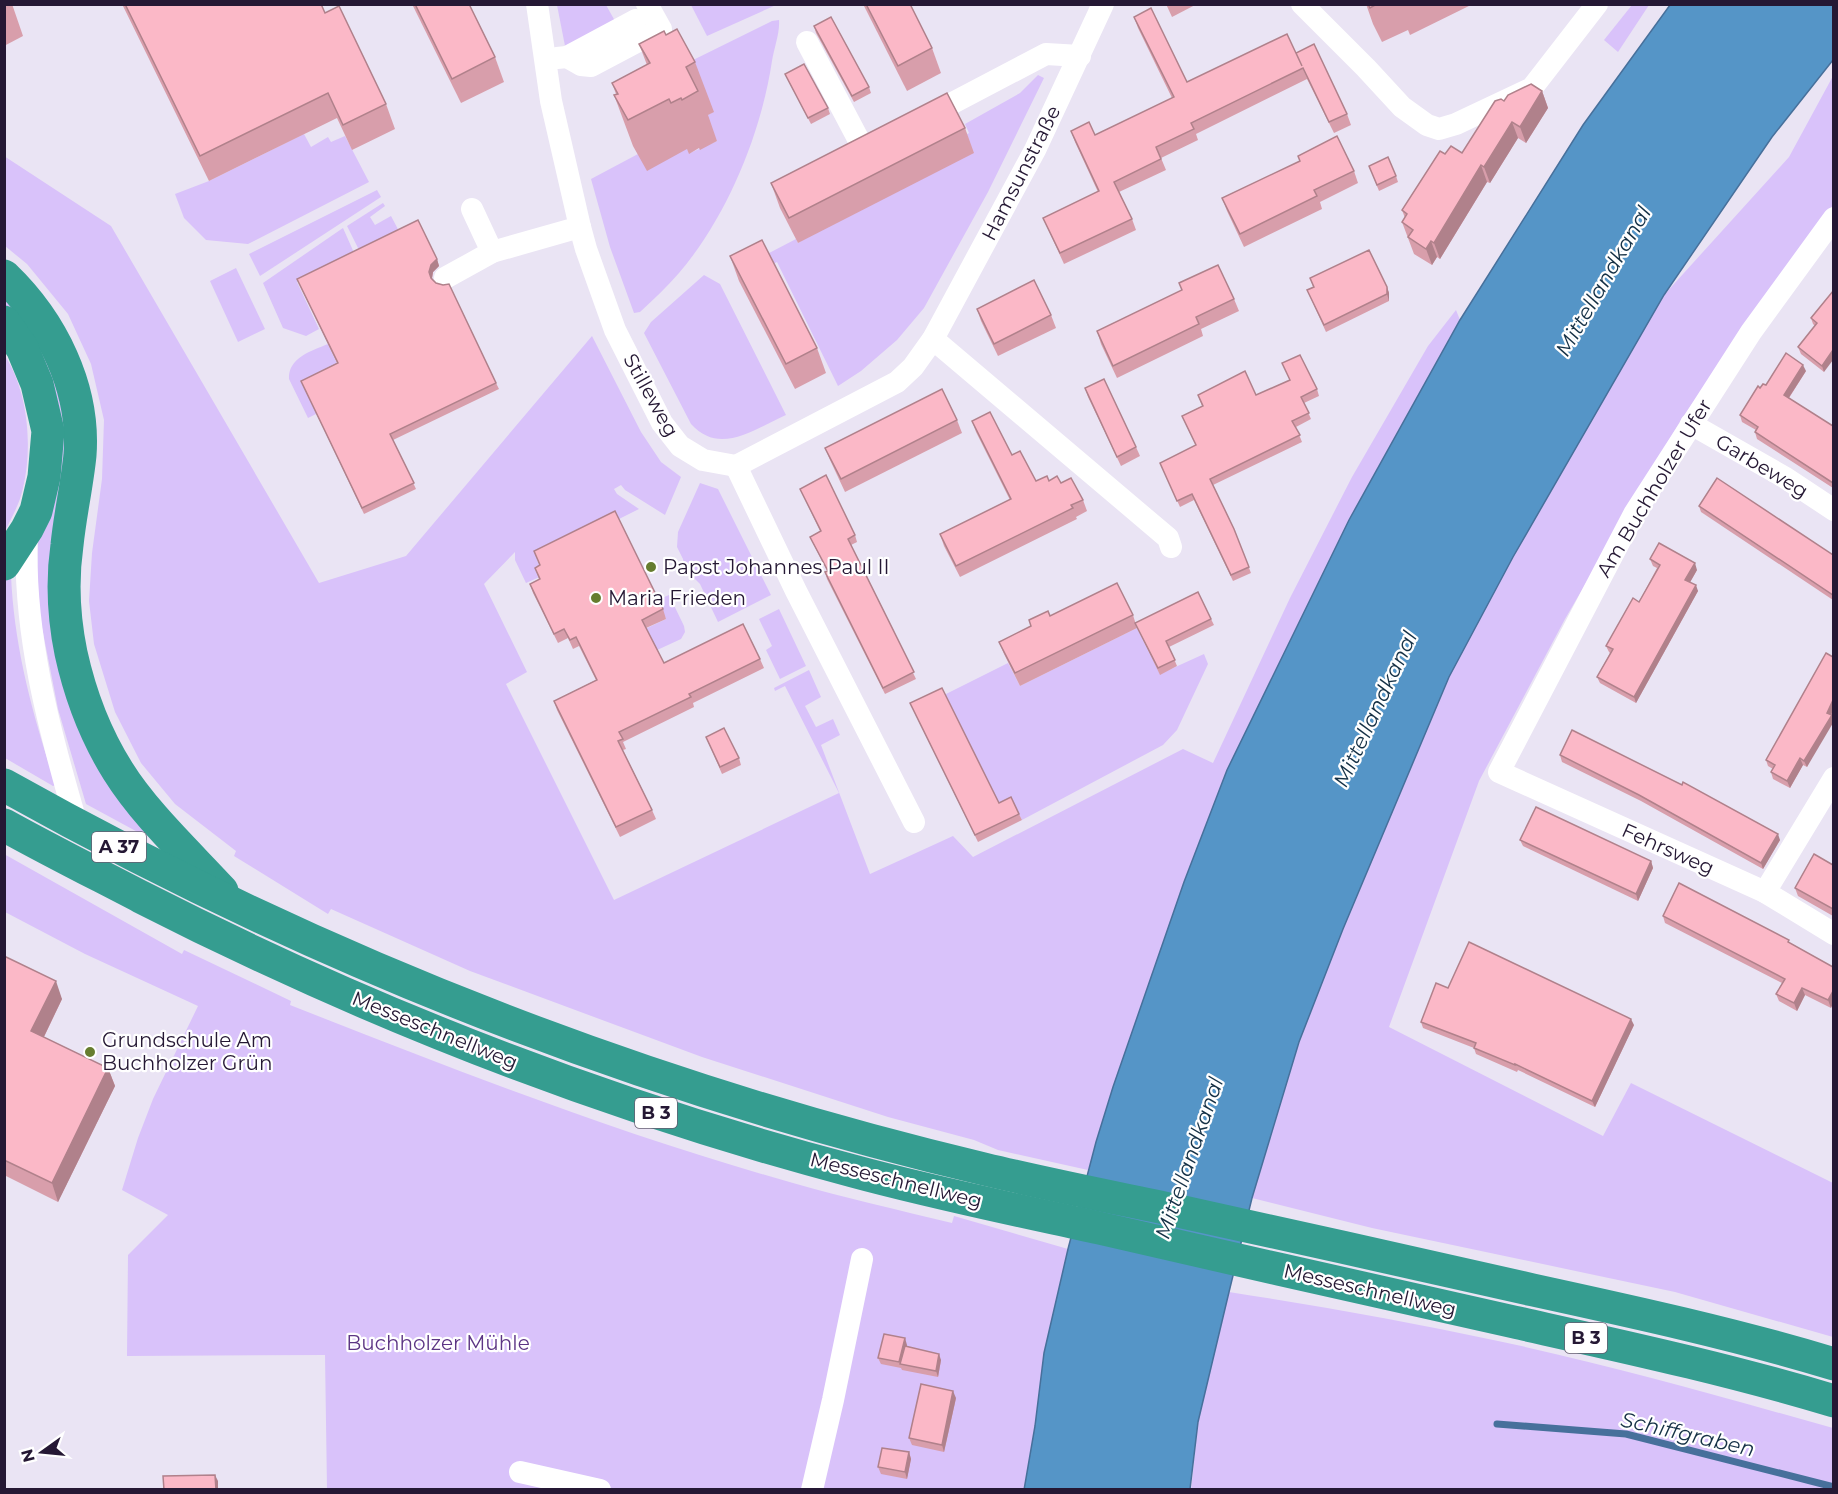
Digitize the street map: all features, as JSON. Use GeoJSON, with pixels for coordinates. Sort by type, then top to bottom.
{"type":"FeatureCollection","features":[{"type":"Feature","properties":{"kind":"highway"},"geometry":{"type":"LineString","coordinates":[[4,276],[42,321],[67,369],[75,400],[80,453],[66,547],[64,600],[71,651],[80,686],[104,747],[138,800],[235,906]]}},
{"type":"Feature","properties":{"kind":"highway"},"geometry":{"type":"LineString","coordinates":[[4,322],[22,348],[37,384],[48,431],[44,477],[36,511],[4,564]]}},
{"type":"Feature","properties":{"kind":"highway","name":"A 37"},"geometry":{"type":"LineString","coordinates":[[4,785],[235,906]]}},
{"type":"Feature","properties":{"kind":"highway","name":"Messeschnellweg"},"geometry":{"type":"LineString","coordinates":[[4,825],[218,936],[346,994],[553,1077],[743,1141],[858,1173],[976,1201],[1687,1361],[1833,1401]]}},
{"type":"Feature","properties":{"kind":"highway","name":"Messeschnellweg"},"geometry":{"type":"LineString","coordinates":[[235,906],[470,1009],[667,1079],[764,1110],[985,1169],[1691,1325],[1833,1364]]}},
{"type":"Feature","properties":{"kind":"street","name":"Stilleweg"},"geometry":{"type":"LineString","coordinates":[[537,4],[556,58],[551,101],[580,227],[615,330],[662,423],[680,446],[703,460],[736,466]]}},
{"type":"Feature","properties":{"kind":"street","name":"Hamsunstraße"},"geometry":{"type":"LineString","coordinates":[[736,466],[897,382],[913,368],[933,339],[1035,150],[1103,4]]}},
{"type":"Feature","properties":{"kind":"street"},"geometry":{"type":"LineString","coordinates":[[1302,4],[1402,107],[1427,125],[1439,129],[1532,88],[1597,4]]}},
{"type":"Feature","properties":{"kind":"street"},"geometry":{"type":"LineString","coordinates":[[556,58],[591,66],[661,29],[642,12]]}},
{"type":"Feature","properties":{"kind":"street"},"geometry":{"type":"LineString","coordinates":[[807,42],[864,150],[1046,54],[1080,56]]}},
{"type":"Feature","properties":{"kind":"street"},"geometry":{"type":"LineString","coordinates":[[472,209],[492,252]]}},
{"type":"Feature","properties":{"kind":"street","name":"Am Buchholzer Ufer"},"geometry":{"type":"LineString","coordinates":[[1498,772],[1634,514],[1751,332],[1833,218]]}},
{"type":"Feature","properties":{"kind":"street"},"geometry":{"type":"LineString","coordinates":[[445,278],[492,252],[580,227]]}},
{"type":"Feature","properties":{"kind":"street"},"geometry":{"type":"LineString","coordinates":[[933,339],[1168,538],[1171,547]]}},
{"type":"Feature","properties":{"kind":"street","name":"Garbeweg"},"geometry":{"type":"LineString","coordinates":[[1691,424],[1784,477],[1833,510]]}},
{"type":"Feature","properties":{"kind":"street"},"geometry":{"type":"LineString","coordinates":[[736,466],[796,591],[914,822]]}},
{"type":"Feature","properties":{"kind":"street"},"geometry":{"type":"LineString","coordinates":[[27,529],[29,616],[44,696],[77,825]]}},
{"type":"Feature","properties":{"kind":"street","name":"Fehrsweg"},"geometry":{"type":"LineString","coordinates":[[1498,772],[1765,892],[1833,934]]}},
{"type":"Feature","properties":{"kind":"street"},"geometry":{"type":"LineString","coordinates":[[1765,892],[1833,778]]}},
{"type":"Feature","properties":{"kind":"street"},"geometry":{"type":"LineString","coordinates":[[812,1490],[862,1259]]}},
{"type":"Feature","properties":{"kind":"street"},"geometry":{"type":"LineString","coordinates":[[520,1472],[600,1490]]}},
{"type":"Feature","properties":{"kind":"green space"},"geometry":{"type":"Polygon","coordinates":[[[557,5],[606,5],[615,21],[565,46],[557,5]]]}},
{"type":"Feature","properties":{"kind":"green space"},"geometry":{"type":"Polygon","coordinates":[[[691,5],[776,5],[707,36],[691,5]]]}},
{"type":"Feature","properties":{"kind":"green space"},"geometry":{"type":"Polygon","coordinates":[[[1632,5],[1649,5],[1618,52],[1604,40],[1632,5]]]}},
{"type":"Feature","properties":{"kind":"green space"},"geometry":{"type":"Polygon","coordinates":[[[779,20],[778,35],[760,117],[727,201],[696,251],[679,273],[640,312],[634,313],[610,247],[591,179],[638,154],[686,148],[690,153],[717,141],[704,117],[713,112],[685,64],[772,21],[779,20]]]}},
{"type":"Feature","properties":{"kind":"green space"},"geometry":{"type":"Polygon","coordinates":[[[1038,75],[1044,78],[988,192],[924,308],[897,340],[861,371],[838,386],[777,262],[756,272],[750,263],[796,239],[798,243],[969,133],[965,124],[1020,93],[1038,75]]]}},
{"type":"Feature","properties":{"kind":"green space"},"geometry":{"type":"Polygon","coordinates":[[[1833,76],[1833,205],[1682,418],[1565,619],[1479,781],[1389,1027],[1603,1136],[1631,1083],[1833,1183],[1833,1337],[1675,1292],[1372,1228],[1252,1198],[1299,1042],[1343,929],[1449,677],[1513,557],[1664,295],[1789,157],[1833,76]]]}},
{"type":"Feature","properties":{"kind":"green space"},"geometry":{"type":"Polygon","coordinates":[[[304,134],[311,147],[328,137],[331,142],[345,136],[369,182],[248,244],[206,240],[184,218],[175,194],[209,181],[304,134]]]}},
{"type":"Feature","properties":{"kind":"green space"},"geometry":{"type":"Polygon","coordinates":[[[4,156],[111,226],[319,583],[406,556],[592,336],[641,432],[661,462],[681,477],[665,515],[625,490],[621,485],[614,489],[617,494],[639,509],[537,560],[544,575],[526,583],[515,560],[515,552],[484,584],[527,672],[506,684],[614,900],[839,793],[785,686],[775,691],[774,688],[809,670],[821,697],[805,706],[816,727],[833,719],[840,735],[821,745],[870,874],[953,836],[973,857],[1183,749],[1213,763],[1290,598],[1352,477],[1428,346],[1456,310],[1460,320],[1349,520],[1227,770],[1184,882],[1088,1170],[998,1150],[974,1140],[888,1117],[702,1057],[470,971],[331,909],[328,914],[234,856],[236,851],[175,804],[141,763],[115,712],[94,644],[89,601],[92,553],[102,479],[104,420],[91,364],[68,314],[27,264],[5,246],[4,156]]]}},
{"type":"Feature","properties":{"kind":"green space"},"geometry":{"type":"Polygon","coordinates":[[[377,190],[381,197],[260,276],[249,254],[377,190]]]}},
{"type":"Feature","properties":{"kind":"green space"},"geometry":{"type":"Polygon","coordinates":[[[383,203],[385,206],[370,217],[375,225],[391,216],[400,233],[361,254],[347,226],[383,203]]]}},
{"type":"Feature","properties":{"kind":"green space"},"geometry":{"type":"Polygon","coordinates":[[[343,228],[355,255],[297,282],[319,329],[306,336],[283,328],[263,283],[343,228]]]}},
{"type":"Feature","properties":{"kind":"green space"},"geometry":{"type":"Polygon","coordinates":[[[236,268],[265,329],[238,342],[210,281],[236,268]]]}},
{"type":"Feature","properties":{"kind":"green space"},"geometry":{"type":"Polygon","coordinates":[[[704,275],[720,284],[786,415],[750,432],[725,439],[714,438],[702,433],[691,424],[644,333],[651,322],[704,275]]]}},
{"type":"Feature","properties":{"kind":"green space"},"geometry":{"type":"Polygon","coordinates":[[[4,296],[33,333],[58,388],[66,437],[51,569],[148,835],[145,836],[86,804],[58,709],[37,602],[38,540],[46,512],[20,323],[5,305],[4,296]]]}},
{"type":"Feature","properties":{"kind":"green space"},"geometry":{"type":"Polygon","coordinates":[[[328,344],[340,370],[316,414],[308,418],[289,379],[290,372],[292,366],[302,356],[328,344]]]}},
{"type":"Feature","properties":{"kind":"green space"},"geometry":{"type":"Polygon","coordinates":[[[5,356],[13,370],[23,402],[28,455],[22,494],[5,531],[5,356]]]}},
{"type":"Feature","properties":{"kind":"green space"},"geometry":{"type":"Polygon","coordinates":[[[700,483],[718,489],[771,595],[718,622],[700,584],[684,568],[683,559],[677,547],[678,532],[700,483]]]}},
{"type":"Feature","properties":{"kind":"green space"},"geometry":{"type":"Polygon","coordinates":[[[11,575],[20,655],[32,708],[56,785],[53,786],[5,758],[4,581],[11,575]]]}},
{"type":"Feature","properties":{"kind":"green space"},"geometry":{"type":"Polygon","coordinates":[[[669,595],[685,632],[681,639],[655,651],[645,629],[666,619],[657,600],[669,595]]]}},
{"type":"Feature","properties":{"kind":"green space"},"geometry":{"type":"Polygon","coordinates":[[[779,609],[806,666],[780,679],[766,650],[772,646],[759,619],[779,609]]]}},
{"type":"Feature","properties":{"kind":"green space"},"geometry":{"type":"Polygon","coordinates":[[[1137,628],[1160,674],[1204,654],[1208,664],[1177,730],[1163,745],[1022,820],[1013,804],[1001,809],[944,695],[1008,663],[1020,686],[1137,628]]]}},
{"type":"Feature","properties":{"kind":"green space","name":"Buchholzer Mühle"},"geometry":{"type":"Polygon","coordinates":[[[4,854],[182,954],[184,950],[291,1001],[290,1005],[477,1077],[602,1123],[793,1183],[952,1223],[954,1216],[1068,1249],[1044,1353],[1024,1489],[327,1489],[325,1355],[127,1356],[128,1255],[168,1215],[122,1190],[153,1099],[198,1006],[85,954],[5,912],[4,854]]]}},
{"type":"Feature","properties":{"kind":"green space"},"geometry":{"type":"Polygon","coordinates":[[[1229,1292],[1398,1321],[1540,1350],[1833,1428],[1833,1489],[1191,1490],[1198,1422],[1229,1292]]]}},
{"type":"Feature","properties":{"kind":"water","name":"Mittellandkanal"},"geometry":{"type":"Polygon","coordinates":[[[1670,5],[1833,5],[1833,60],[1772,137],[1664,295],[1513,557],[1449,677],[1343,929],[1299,1042],[1252,1198],[1229,1292],[1198,1422],[1190,1489],[1024,1490],[1044,1353],[1096,1142],[1184,882],[1227,770],[1349,520],[1460,320],[1583,125],[1670,5]]]}},
{"type":"Feature","properties":{"kind":"building"},"geometry":{"type":"Polygon","coordinates":[[[125,4],[321,4],[325,13],[339,6],[386,104],[343,125],[328,93],[200,156],[125,4]]]}},
{"type":"Feature","properties":{"kind":"building"},"geometry":{"type":"Polygon","coordinates":[[[415,4],[469,4],[495,57],[452,79],[415,4]]]}},
{"type":"Feature","properties":{"kind":"building"},"geometry":{"type":"Polygon","coordinates":[[[866,4],[910,4],[932,48],[898,66],[866,4]]]}},
{"type":"Feature","properties":{"kind":"building"},"geometry":{"type":"Polygon","coordinates":[[[1151,8],[1187,82],[1287,34],[1302,66],[1296,53],[1314,44],[1347,114],[1329,122],[1303,68],[1191,123],[1194,129],[1156,147],[1161,159],[1114,182],[1132,219],[1060,253],[1043,218],[1099,191],[1071,131],[1089,122],[1095,135],[1174,97],[1134,17],[1151,8]]]}},
{"type":"Feature","properties":{"kind":"building"},"geometry":{"type":"Polygon","coordinates":[[[831,17],[869,87],[852,96],[814,26],[831,17]]]}},
{"type":"Feature","properties":{"kind":"building"},"geometry":{"type":"Polygon","coordinates":[[[677,29],[695,62],[686,67],[698,91],[682,100],[681,98],[671,103],[669,99],[628,120],[614,95],[618,94],[612,83],[650,63],[639,44],[664,31],[666,35],[677,29]]]}},
{"type":"Feature","properties":{"kind":"building"},"geometry":{"type":"Polygon","coordinates":[[[804,64],[828,108],[808,118],[785,74],[804,64]]]}},
{"type":"Feature","properties":{"kind":"building"},"geometry":{"type":"Polygon","coordinates":[[[1531,84],[1542,91],[1520,127],[1512,122],[1484,167],[1481,165],[1434,243],[1431,241],[1426,249],[1408,237],[1413,230],[1402,222],[1407,214],[1402,210],[1440,151],[1445,154],[1451,146],[1462,153],[1495,101],[1501,99],[1504,101],[1508,95],[1531,84]]]}},
{"type":"Feature","properties":{"kind":"building"},"geometry":{"type":"Polygon","coordinates":[[[947,93],[965,128],[789,218],[771,183],[947,93]]]}},
{"type":"Feature","properties":{"kind":"building"},"geometry":{"type":"Polygon","coordinates":[[[1337,136],[1354,171],[1314,190],[1317,196],[1240,234],[1222,198],[1300,161],[1298,156],[1337,136]]]}},
{"type":"Feature","properties":{"kind":"building"},"geometry":{"type":"Polygon","coordinates":[[[1388,157],[1396,176],[1377,185],[1369,166],[1388,157]]]}},
{"type":"Feature","properties":{"kind":"building"},"geometry":{"type":"Polygon","coordinates":[[[418,220],[437,259],[431,265],[429,272],[431,278],[436,283],[449,284],[496,383],[390,434],[414,483],[362,508],[301,381],[338,363],[297,279],[418,220]]]}},
{"type":"Feature","properties":{"kind":"building"},"geometry":{"type":"Polygon","coordinates":[[[762,240],[817,348],[786,364],[730,256],[762,240]]]}},
{"type":"Feature","properties":{"kind":"building"},"geometry":{"type":"Polygon","coordinates":[[[1369,250],[1387,287],[1387,294],[1324,325],[1307,290],[1314,287],[1310,278],[1369,250]]]}},
{"type":"Feature","properties":{"kind":"building"},"geometry":{"type":"Polygon","coordinates":[[[1218,265],[1234,299],[1196,317],[1199,324],[1113,366],[1097,331],[1182,290],[1179,283],[1218,265]]]}},
{"type":"Feature","properties":{"kind":"building"},"geometry":{"type":"Polygon","coordinates":[[[1034,280],[1051,315],[994,344],[977,309],[1034,280]]]}},
{"type":"Feature","properties":{"kind":"building"},"geometry":{"type":"Polygon","coordinates":[[[1833,291],[1833,350],[1822,366],[1798,347],[1817,323],[1811,318],[1833,291]]]}},
{"type":"Feature","properties":{"kind":"building"},"geometry":{"type":"Polygon","coordinates":[[[1786,353],[1803,365],[1784,395],[1833,426],[1833,483],[1755,432],[1758,427],[1740,415],[1758,386],[1760,388],[1763,384],[1766,385],[1786,353]]]}},
{"type":"Feature","properties":{"kind":"building"},"geometry":{"type":"Polygon","coordinates":[[[1300,355],[1317,389],[1301,397],[1309,413],[1292,421],[1300,435],[1210,479],[1249,567],[1231,575],[1192,494],[1177,501],[1160,463],[1196,445],[1182,416],[1203,406],[1198,395],[1245,371],[1256,395],[1290,380],[1282,363],[1300,355]]]}},
{"type":"Feature","properties":{"kind":"building"},"geometry":{"type":"Polygon","coordinates":[[[1104,379],[1136,447],[1117,457],[1085,388],[1104,379]]]}},
{"type":"Feature","properties":{"kind":"building"},"geometry":{"type":"Polygon","coordinates":[[[942,389],[957,420],[841,479],[825,448],[942,389]]]}},
{"type":"Feature","properties":{"kind":"building"},"geometry":{"type":"Polygon","coordinates":[[[990,412],[1012,455],[1020,451],[1036,481],[1047,476],[1049,481],[1057,476],[1061,483],[1071,478],[1083,500],[1071,505],[1073,508],[956,566],[940,534],[1011,499],[972,421],[990,412]]]}},
{"type":"Feature","properties":{"kind":"building"},"geometry":{"type":"Polygon","coordinates":[[[826,475],[855,535],[848,539],[914,672],[883,688],[810,537],[821,531],[800,489],[826,475]]]}},
{"type":"Feature","properties":{"kind":"building"},"geometry":{"type":"Polygon","coordinates":[[[1717,478],[1833,555],[1833,595],[1699,506],[1717,478]]]}},
{"type":"Feature","properties":{"kind":"building"},"geometry":{"type":"Polygon","coordinates":[[[615,511],[663,609],[642,620],[664,663],[743,624],[760,659],[689,694],[691,697],[619,732],[623,739],[618,741],[652,810],[616,827],[554,701],[597,680],[576,637],[570,640],[564,629],[554,634],[530,584],[540,579],[535,568],[540,565],[534,551],[615,511]]]}},
{"type":"Feature","properties":{"kind":"building"},"geometry":{"type":"Polygon","coordinates":[[[1659,543],[1695,563],[1685,580],[1696,585],[1634,697],[1597,677],[1613,649],[1606,646],[1633,598],[1639,602],[1660,565],[1650,559],[1659,543]]]}},
{"type":"Feature","properties":{"kind":"building"},"geometry":{"type":"Polygon","coordinates":[[[1117,583],[1133,615],[1015,673],[999,642],[1031,626],[1029,620],[1048,611],[1050,616],[1117,583]]]}},
{"type":"Feature","properties":{"kind":"building"},"geometry":{"type":"Polygon","coordinates":[[[1198,592],[1211,619],[1166,641],[1175,660],[1158,668],[1135,623],[1198,592]]]}},
{"type":"Feature","properties":{"kind":"building"},"geometry":{"type":"Polygon","coordinates":[[[1826,653],[1833,657],[1833,700],[1827,713],[1832,715],[1804,761],[1800,758],[1787,781],[1771,772],[1775,765],[1766,760],[1826,653]]]}},
{"type":"Feature","properties":{"kind":"building"},"geometry":{"type":"Polygon","coordinates":[[[942,688],[999,803],[1011,797],[1019,814],[975,835],[910,703],[942,688]]]}},
{"type":"Feature","properties":{"kind":"building"},"geometry":{"type":"Polygon","coordinates":[[[724,728],[739,758],[720,767],[706,737],[724,728]]]}},
{"type":"Feature","properties":{"kind":"building"},"geometry":{"type":"Polygon","coordinates":[[[1572,730],[1682,785],[1683,782],[1778,834],[1761,863],[1639,795],[1560,755],[1572,730]]]}},
{"type":"Feature","properties":{"kind":"building"},"geometry":{"type":"Polygon","coordinates":[[[1536,807],[1651,861],[1636,894],[1520,840],[1536,807]]]}},
{"type":"Feature","properties":{"kind":"building"},"geometry":{"type":"Polygon","coordinates":[[[1814,854],[1833,865],[1833,909],[1795,888],[1814,854]]]}},
{"type":"Feature","properties":{"kind":"building"},"geometry":{"type":"Polygon","coordinates":[[[1679,883],[1789,940],[1788,942],[1833,967],[1833,991],[1828,1000],[1802,988],[1794,1003],[1776,994],[1785,979],[1663,916],[1679,883]]]}},
{"type":"Feature","properties":{"kind":"building"},"geometry":{"type":"Polygon","coordinates":[[[1469,942],[1631,1019],[1592,1101],[1515,1064],[1474,1048],[1476,1043],[1421,1022],[1436,983],[1448,988],[1469,942]]]}},
{"type":"Feature","properties":{"kind":"building"},"geometry":{"type":"Polygon","coordinates":[[[4,956],[56,981],[31,1031],[108,1068],[52,1183],[4,1160],[4,956]]]}},
{"type":"Feature","properties":{"kind":"building"},"geometry":{"type":"Polygon","coordinates":[[[884,1334],[905,1338],[899,1362],[878,1358],[884,1334]]]}},
{"type":"Feature","properties":{"kind":"building"},"geometry":{"type":"Polygon","coordinates":[[[905,1346],[939,1354],[936,1371],[900,1364],[905,1346]]]}},
{"type":"Feature","properties":{"kind":"building"},"geometry":{"type":"Polygon","coordinates":[[[921,1384],[953,1391],[942,1445],[909,1438],[921,1384]]]}},
{"type":"Feature","properties":{"kind":"building"},"geometry":{"type":"Polygon","coordinates":[[[882,1448],[909,1452],[905,1472],[878,1467],[882,1448]]]}},
{"type":"Feature","properties":{"kind":"building"},"geometry":{"type":"Polygon","coordinates":[[[215,1475],[216,1490],[164,1490],[163,1476],[215,1475]]]}},
{"type":"Feature","properties":{"kind":"waterway","name":"Schiffgraben"},"geometry":{"type":"LineString","coordinates":[[1497,1424],[1626,1434],[1834,1487]]}},
{"type":"Feature","properties":{"kind":"place","name":"Papst Johannes Paul II"},"geometry":{"type":"Point","coordinates":[651,567]}},
{"type":"Feature","properties":{"kind":"place","name":"Maria Frieden"},"geometry":{"type":"Point","coordinates":[596,598]}},
{"type":"Feature","properties":{"kind":"place","name":"Grundschule Am Buchholzer Grün"},"geometry":{"type":"Point","coordinates":[90,1052]}}]}
